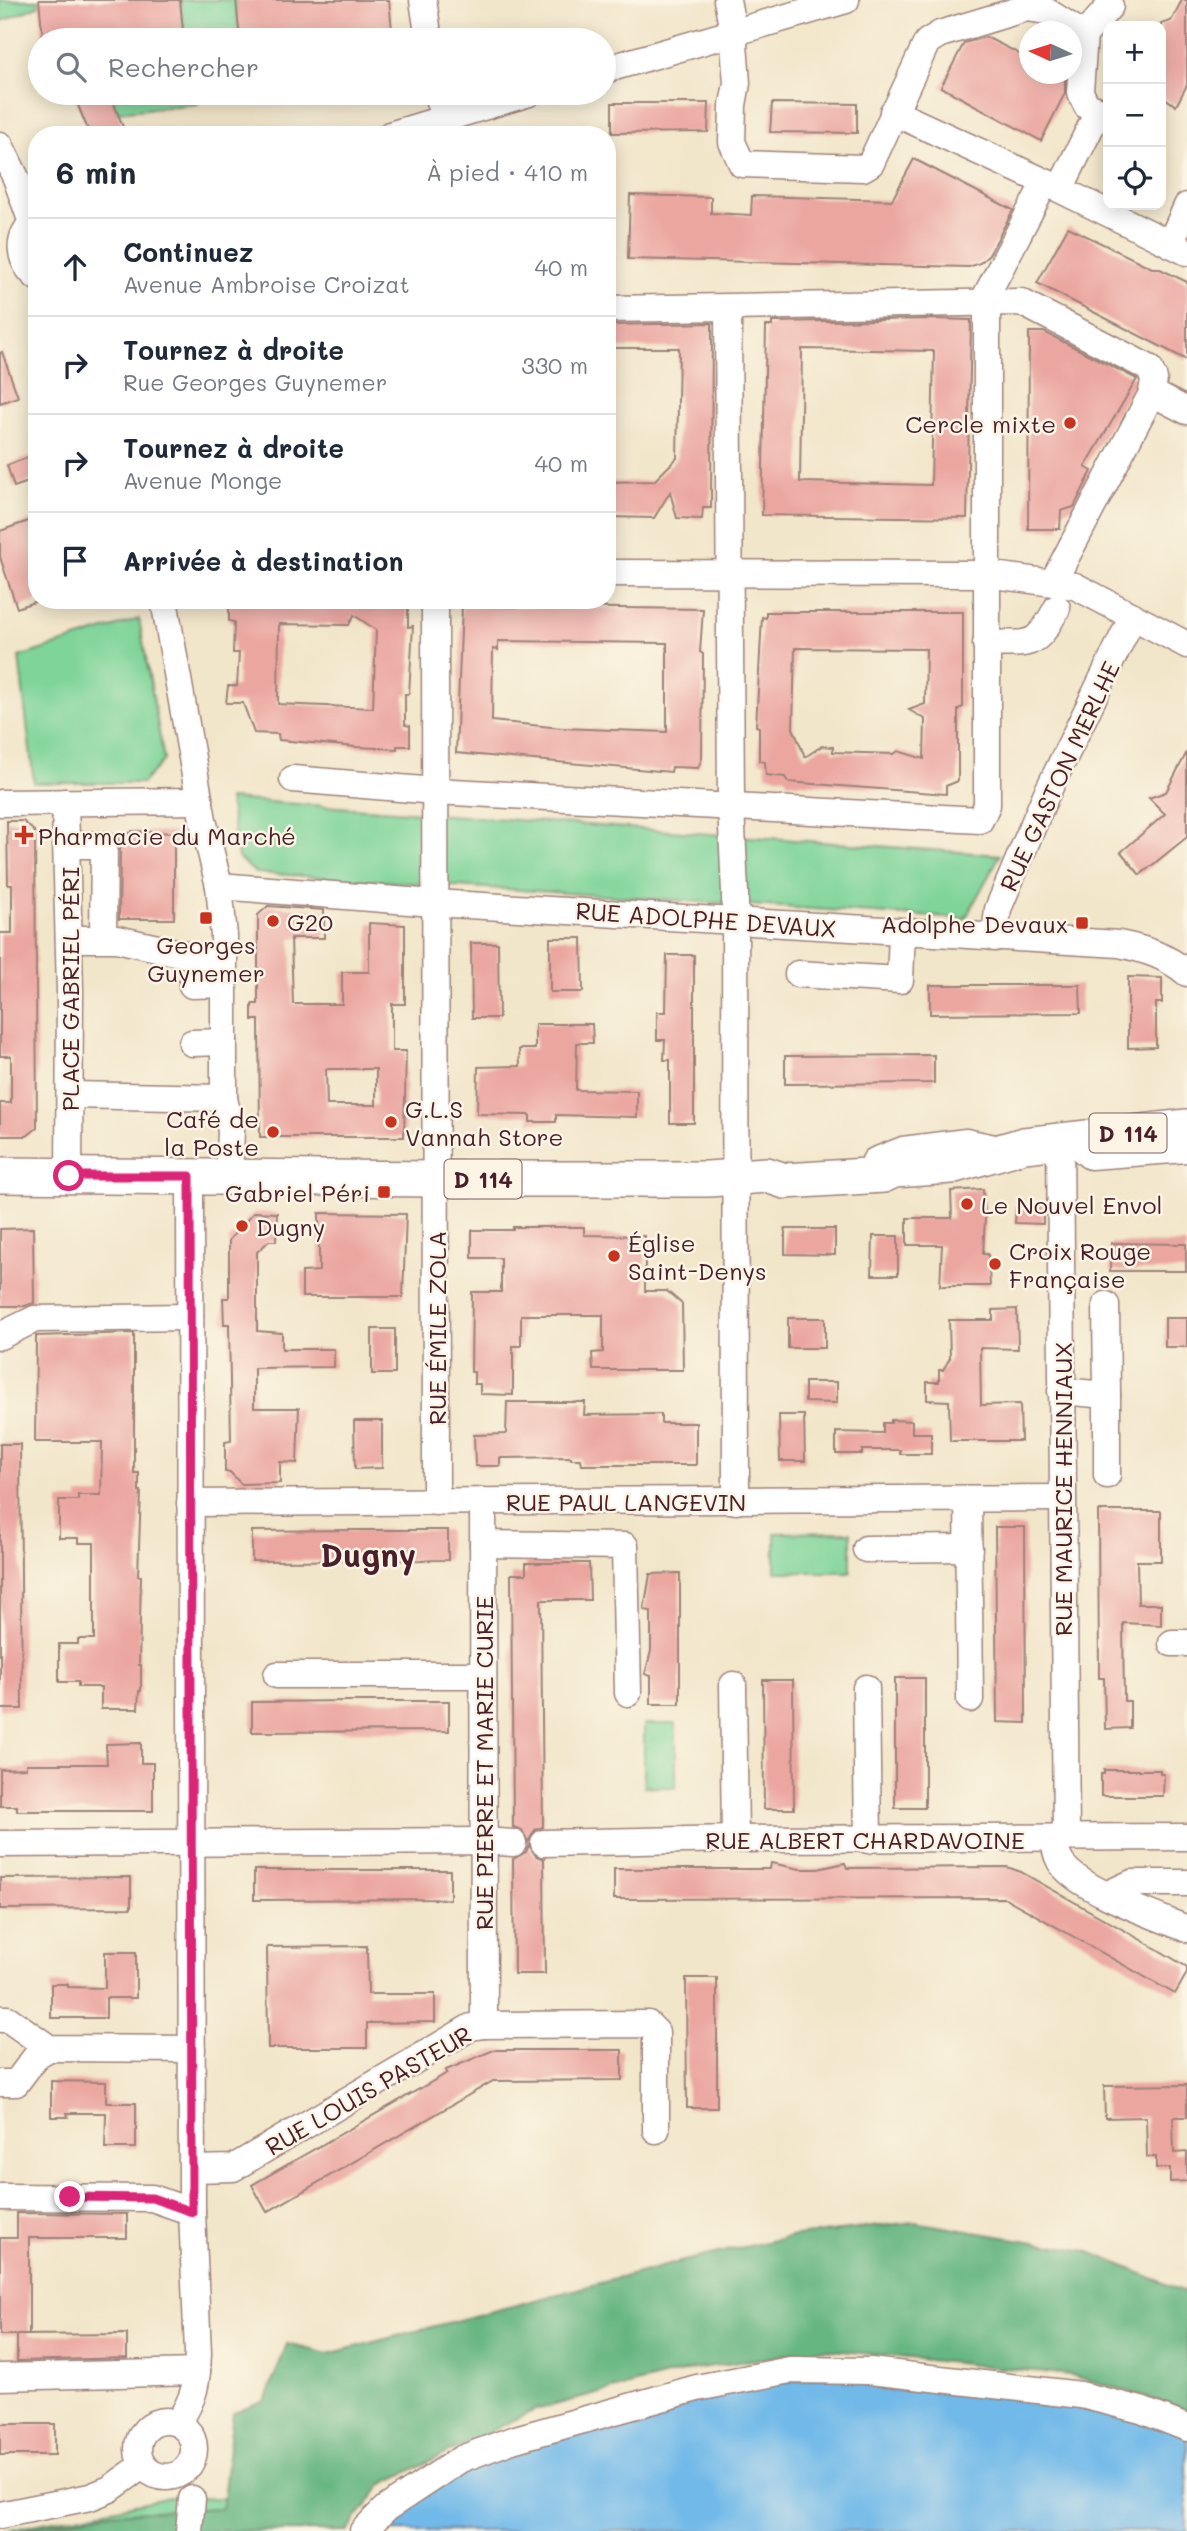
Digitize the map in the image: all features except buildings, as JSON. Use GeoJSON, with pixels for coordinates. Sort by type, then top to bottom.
{"type":"FeatureCollection","features":[{"type":"Feature","properties":{"kind":"main road","name":"D 114"},"geometry":{"type":"LineString","coordinates":[[0,1175],[436,1180],[751,1176],[785,1181],[883,1175],[884,1165],[951,1166],[1024,1144],[1187,1128]]}},
{"type":"Feature","properties":{"kind":"street"},"geometry":{"type":"LineString","coordinates":[[424,0],[428,28]]}},
{"type":"Feature","properties":{"kind":"street"},"geometry":{"type":"LineString","coordinates":[[727,0],[733,31],[737,83],[733,105],[732,142],[742,164],[863,168],[871,163],[927,42],[940,34],[1026,8],[1046,11],[1084,35]]}},
{"type":"Feature","properties":{"kind":"street"},"geometry":{"type":"LineString","coordinates":[[616,66],[846,0]]}},
{"type":"Feature","properties":{"kind":"street"},"geometry":{"type":"LineString","coordinates":[[293,779],[435,790],[980,820],[988,806],[987,294],[1099,110],[1087,106],[1080,92],[1084,35],[1110,6]]}},
{"type":"Feature","properties":{"kind":"street"},"geometry":{"type":"LineString","coordinates":[[440,105],[445,118]]}},
{"type":"Feature","properties":{"kind":"street"},"geometry":{"type":"LineString","coordinates":[[419,126],[489,105]]}},
{"type":"Feature","properties":{"kind":"street"},"geometry":{"type":"LineString","coordinates":[[893,112],[1053,185],[1178,248],[1187,206]]}},
{"type":"Feature","properties":{"kind":"street"},"geometry":{"type":"LineString","coordinates":[[0,145],[28,207]]}},
{"type":"Feature","properties":{"kind":"street"},"geometry":{"type":"LineString","coordinates":[[19,265],[22,244],[28,229]]}},
{"type":"Feature","properties":{"kind":"street"},"geometry":{"type":"LineString","coordinates":[[616,309],[1021,302],[1149,368],[1154,379],[1152,393],[1055,595],[1044,634],[1031,642],[986,644]]}},
{"type":"Feature","properties":{"kind":"street"},"geometry":{"type":"LineString","coordinates":[[728,309],[734,921],[751,1176],[736,1501]]}},
{"type":"Feature","properties":{"kind":"street"},"geometry":{"type":"LineString","coordinates":[[1152,393],[1187,411]]}},
{"type":"Feature","properties":{"kind":"street"},"geometry":{"type":"LineString","coordinates":[[616,573],[986,574],[1055,595],[1074,586],[1187,645]]}},
{"type":"Feature","properties":{"kind":"street"},"geometry":{"type":"LineString","coordinates":[[166,609],[200,801],[219,886],[224,936],[215,966],[224,1042],[224,1098],[231,1131],[229,1176]]}},
{"type":"Feature","properties":{"kind":"street"},"geometry":{"type":"LineString","coordinates":[[434,903],[435,609]]}},
{"type":"Feature","properties":{"kind":"street","name":"RUE GASTON MERLHE"},"geometry":{"type":"LineString","coordinates":[[995,938],[998,909],[1045,797],[1133,617]]}},
{"type":"Feature","properties":{"kind":"street"},"geometry":{"type":"LineString","coordinates":[[0,803],[200,801]]}},
{"type":"Feature","properties":{"kind":"street","name":"PLACE GABRIEL PÉRI"},"geometry":{"type":"LineString","coordinates":[[65,802],[68,845],[69,1176]]}},
{"type":"Feature","properties":{"kind":"street"},"geometry":{"type":"LineString","coordinates":[[68,845],[104,845],[103,938]]}},
{"type":"Feature","properties":{"kind":"street"},"geometry":{"type":"LineString","coordinates":[[68,887],[103,886]]}},
{"type":"Feature","properties":{"kind":"street","name":"RUE ADOLPHE DEVAUX"},"geometry":{"type":"LineString","coordinates":[[219,886],[434,903],[1119,944],[1150,951],[1175,963],[1187,973]]}},
{"type":"Feature","properties":{"kind":"street","name":"RUE ÉMILE ZOLA"},"geometry":{"type":"LineString","coordinates":[[434,903],[436,1502]]}},
{"type":"Feature","properties":{"kind":"street"},"geometry":{"type":"LineString","coordinates":[[798,974],[900,980],[902,932]]}},
{"type":"Feature","properties":{"kind":"street"},"geometry":{"type":"LineString","coordinates":[[69,939],[103,938],[215,966]]}},
{"type":"Feature","properties":{"kind":"street"},"geometry":{"type":"LineString","coordinates":[[192,985],[215,966]]}},
{"type":"Feature","properties":{"kind":"street"},"geometry":{"type":"LineString","coordinates":[[192,1042],[224,1042]]}},
{"type":"Feature","properties":{"kind":"street"},"geometry":{"type":"LineString","coordinates":[[70,1094],[224,1098]]}},
{"type":"Feature","properties":{"kind":"street"},"geometry":{"type":"LineString","coordinates":[[1064,1140],[1090,1156],[1187,1149]]}},
{"type":"Feature","properties":{"kind":"street","name":"RUE MAURICE HENNIAUX"},"geometry":{"type":"LineString","coordinates":[[1060,1838],[1064,1140]]}},
{"type":"Feature","properties":{"kind":"street"},"geometry":{"type":"LineString","coordinates":[[178,2423],[191,2403],[197,2372],[192,2212],[190,1176]]}},
{"type":"Feature","properties":{"kind":"street"},"geometry":{"type":"LineString","coordinates":[[1106,1305],[1107,1475]]}},
{"type":"Feature","properties":{"kind":"street"},"geometry":{"type":"LineString","coordinates":[[0,1336],[35,1320],[190,1317]]}},
{"type":"Feature","properties":{"kind":"street"},"geometry":{"type":"LineString","coordinates":[[1061,1391],[1107,1395]]}},
{"type":"Feature","properties":{"kind":"street","name":"RUE PAUL LANGEVIN"},"geometry":{"type":"LineString","coordinates":[[190,1503],[1062,1498]]}},
{"type":"Feature","properties":{"kind":"street"},"geometry":{"type":"LineString","coordinates":[[968,1499],[970,1699]]}},
{"type":"Feature","properties":{"kind":"street","name":"RUE PIERRE ET MARIE CURIE"},"geometry":{"type":"LineString","coordinates":[[483,1501],[484,2025]]}},
{"type":"Feature","properties":{"kind":"street"},"geometry":{"type":"LineString","coordinates":[[483,1544],[625,1546],[628,1693]]}},
{"type":"Feature","properties":{"kind":"street"},"geometry":{"type":"LineString","coordinates":[[866,1549],[969,1548]]}},
{"type":"Feature","properties":{"kind":"street"},"geometry":{"type":"LineString","coordinates":[[276,1675],[483,1675]]}},
{"type":"Feature","properties":{"kind":"street"},"geometry":{"type":"LineString","coordinates":[[733,1685],[735,1839]]}},
{"type":"Feature","properties":{"kind":"street"},"geometry":{"type":"LineString","coordinates":[[866,1688],[869,1840]]}},
{"type":"Feature","properties":{"kind":"street","name":"RUE ALBERT CHARDAVOINE"},"geometry":{"type":"LineString","coordinates":[[544,1843],[735,1839],[1187,1837]]}},
{"type":"Feature","properties":{"kind":"street"},"geometry":{"type":"LineString","coordinates":[[1060,1838],[1057,1855],[1062,1865],[1072,1874],[1108,1894],[1187,1930]]}},
{"type":"Feature","properties":{"kind":"street"},"geometry":{"type":"LineString","coordinates":[[0,1844],[513,1843]]}},
{"type":"Feature","properties":{"kind":"street"},"geometry":{"type":"LineString","coordinates":[[1108,1894],[1132,1883],[1187,1883]]}},
{"type":"Feature","properties":{"kind":"street"},"geometry":{"type":"LineString","coordinates":[[0,2019],[8,2019],[49,2048]]}},
{"type":"Feature","properties":{"kind":"street","name":"RUE LOUIS PASTEUR"},"geometry":{"type":"LineString","coordinates":[[193,2169],[233,2168],[471,2027],[484,2025],[648,2024],[656,2032],[656,2130]]}},
{"type":"Feature","properties":{"kind":"street"},"geometry":{"type":"LineString","coordinates":[[0,2083],[16,2083],[37,2055],[49,2048],[192,2049]]}},
{"type":"Feature","properties":{"kind":"street"},"geometry":{"type":"LineString","coordinates":[[0,2197],[152,2198],[192,2212]]}},
{"type":"Feature","properties":{"kind":"street"},"geometry":{"type":"LineString","coordinates":[[363,2531],[385,2509],[461,2459],[512,2440],[696,2388],[790,2370],[870,2371],[1081,2395],[1141,2410],[1187,2428]]}},
{"type":"Feature","properties":{"kind":"street"},"geometry":{"type":"LineString","coordinates":[[0,2377],[197,2372]]}},
{"type":"Feature","properties":{"kind":"street"},"geometry":{"type":"LineString","coordinates":[[167,2420],[178,2423],[187,2430],[193,2440],[191,2463],[184,2472],[173,2477],[162,2478],[151,2474],[142,2466],[138,2456],[137,2445],[141,2435],[157,2422],[167,2420]]}},
{"type":"Feature","properties":{"kind":"street"},"geometry":{"type":"LineString","coordinates":[[0,2515],[90,2497],[110,2489],[142,2466]]}},
{"type":"Feature","properties":{"kind":"street"},"geometry":{"type":"LineString","coordinates":[[189,2531],[192,2499]]}},
{"type":"Feature","properties":{"kind":"green space"},"geometry":{"type":"Polygon","coordinates":[[[0,0],[39,0],[40,5],[0,22],[0,0]]]}},
{"type":"Feature","properties":{"kind":"green space"},"geometry":{"type":"Polygon","coordinates":[[[180,0],[236,0],[239,28],[183,28],[180,0]]]}},
{"type":"Feature","properties":{"kind":"green space"},"geometry":{"type":"Polygon","coordinates":[[[114,105],[187,105],[117,112],[114,105]]]}},
{"type":"Feature","properties":{"kind":"green space"},"geometry":{"type":"Polygon","coordinates":[[[139,619],[164,760],[142,783],[34,783],[19,657],[139,619]]]}},
{"type":"Feature","properties":{"kind":"green space"},"geometry":{"type":"Polygon","coordinates":[[[229,799],[1000,855],[965,919],[256,873],[238,858],[229,799]]]}},
{"type":"Feature","properties":{"kind":"green space"},"geometry":{"type":"Polygon","coordinates":[[[851,1532],[851,1572],[775,1572],[775,1533],[851,1532]]]}},
{"type":"Feature","properties":{"kind":"green space"},"geometry":{"type":"Polygon","coordinates":[[[644,1724],[676,1724],[676,1787],[644,1787],[644,1724]]]}},
{"type":"Feature","properties":{"kind":"green space"},"geometry":{"type":"Polygon","coordinates":[[[914,2222],[1088,2251],[1187,2293],[1187,2412],[1179,2407],[1071,2375],[823,2349],[694,2369],[535,2410],[383,2484],[347,2531],[18,2531],[105,2513],[222,2508],[233,2413],[265,2401],[287,2344],[328,2354],[688,2260],[788,2237],[914,2222]]]}},
{"type":"Feature","properties":{"kind":"green space"},"geometry":{"type":"Polygon","coordinates":[[[170,2497],[225,2499],[222,2531],[4,2531],[170,2497]]]}},
{"type":"Feature","properties":{"kind":"water"},"geometry":{"type":"Polygon","coordinates":[[[829,2376],[1021,2396],[1165,2425],[1187,2436],[1187,2531],[377,2531],[453,2472],[701,2394],[829,2376]]]}},
{"type":"Feature","properties":{"kind":"place","name":"Cercle mixte"},"geometry":{"type":"Point","coordinates":[1070,423]}},
{"type":"Feature","properties":{"kind":"place","name":"Pharmacie du Marché"},"geometry":{"type":"Point","coordinates":[24,835]}},
{"type":"Feature","properties":{"kind":"place","name":"Georges Guynemer"},"geometry":{"type":"Point","coordinates":[206,918]}},
{"type":"Feature","properties":{"kind":"place","name":"G20"},"geometry":{"type":"Point","coordinates":[273,921]}},
{"type":"Feature","properties":{"kind":"place","name":"Adolphe Devaux"},"geometry":{"type":"Point","coordinates":[1082,923]}},
{"type":"Feature","properties":{"kind":"place","name":"G.L.S Vannah Store"},"geometry":{"type":"Point","coordinates":[391,1122]}},
{"type":"Feature","properties":{"kind":"place","name":"Café de la Poste"},"geometry":{"type":"Point","coordinates":[273,1132]}},
{"type":"Feature","properties":{"kind":"place","name":"Gabriel Péri"},"geometry":{"type":"Point","coordinates":[384,1192]}},
{"type":"Feature","properties":{"kind":"place","name":"Le Nouvel Envol"},"geometry":{"type":"Point","coordinates":[967,1204]}},
{"type":"Feature","properties":{"kind":"place","name":"Dugny"},"geometry":{"type":"Point","coordinates":[242,1226]}},
{"type":"Feature","properties":{"kind":"place","name":"Église Saint-Denys"},"geometry":{"type":"Point","coordinates":[614,1256]}},
{"type":"Feature","properties":{"kind":"place","name":"Croix Rouge Française"},"geometry":{"type":"Point","coordinates":[995,1264]}},
{"type":"Feature","properties":{"kind":"district","name":"Dugny"},"geometry":{"type":"Point","coordinates":[368,1554]}},
{"type":"Feature","properties":{"kind":"route"},"geometry":{"type":"LineString","coordinates":[[69,1176],[190,1176],[192,2212],[152,2198],[70,2197]]}}]}
